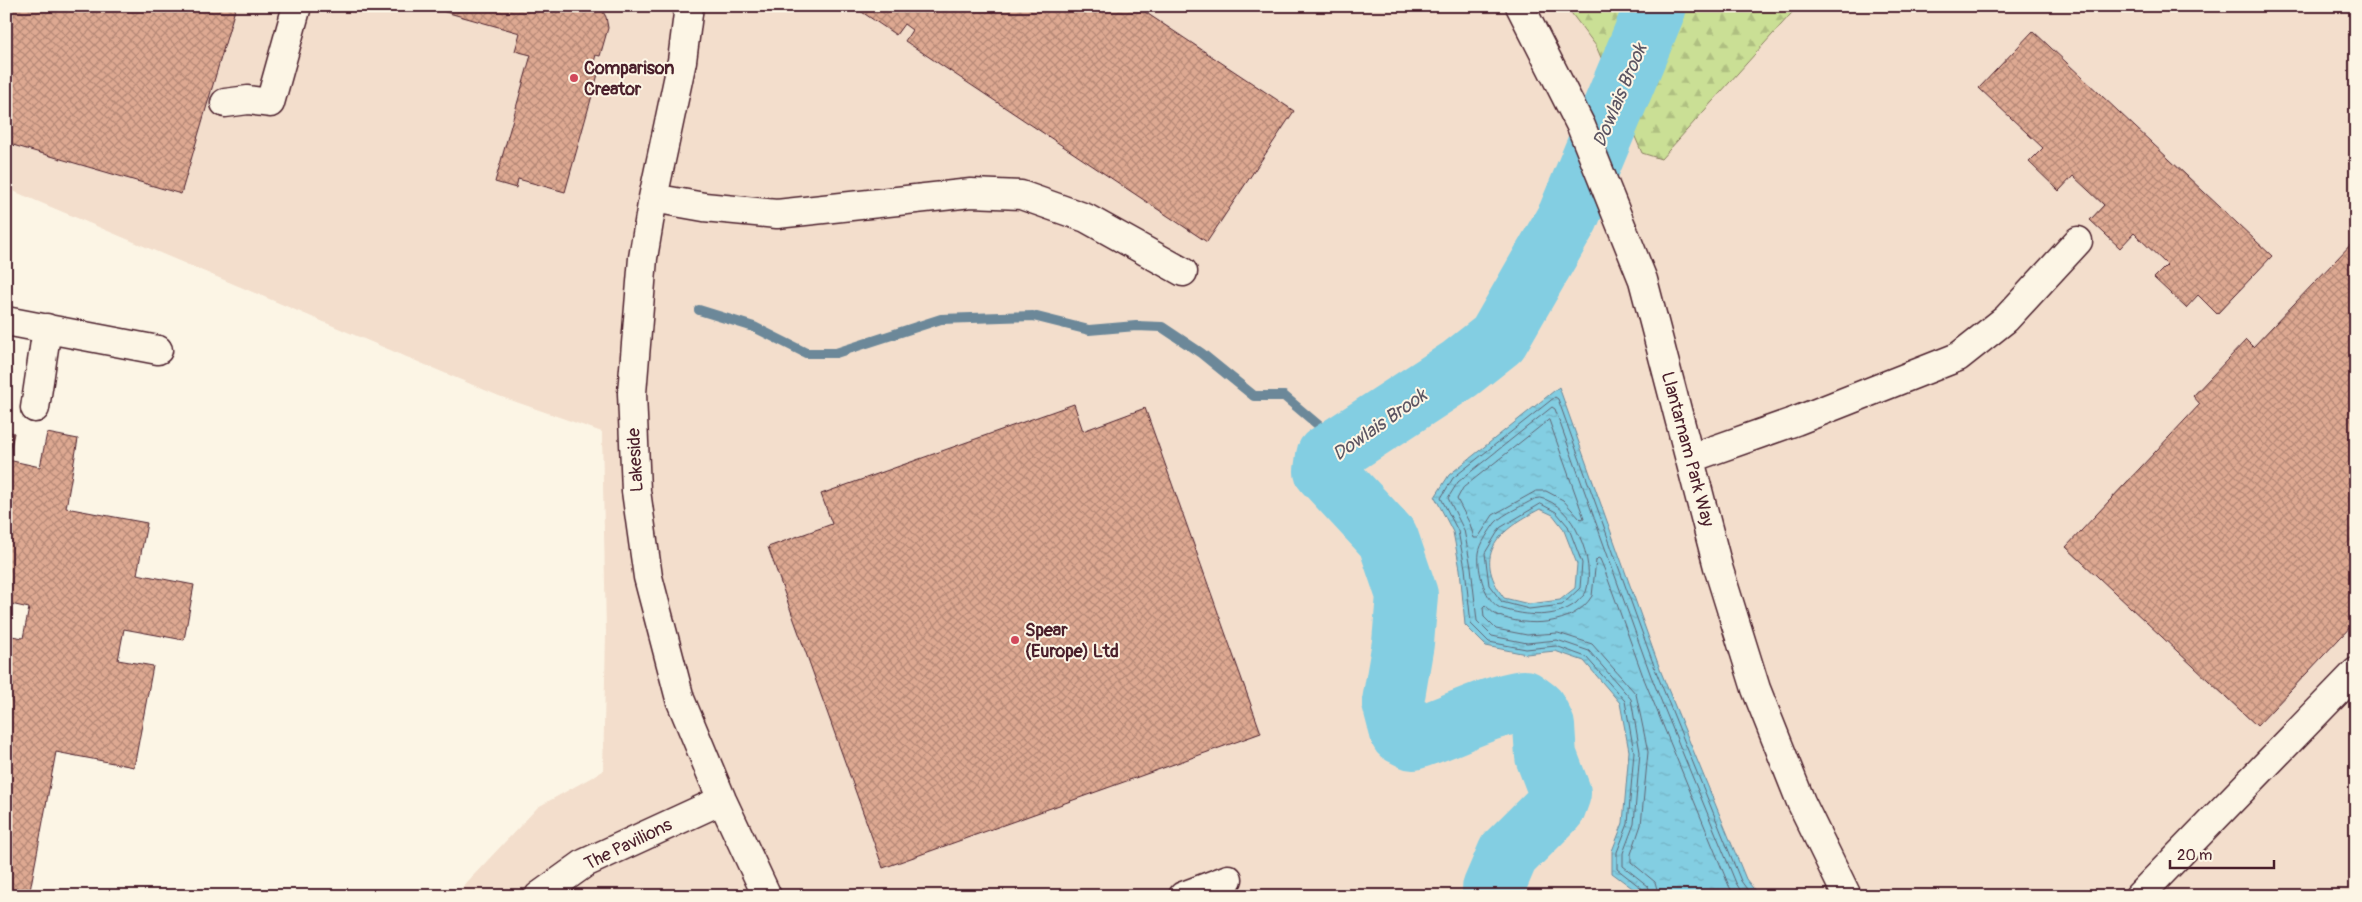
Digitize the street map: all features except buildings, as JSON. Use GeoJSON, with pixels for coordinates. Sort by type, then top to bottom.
{"type":"FeatureCollection","features":[{"type":"Feature","properties":{"kind":"street"},"geometry":{"type":"LineString","coordinates":[[225,103],[248,100],[270,103],[297,6]]}},
{"type":"Feature","properties":{"kind":"street","name":"Lakeside"},"geometry":{"type":"LineString","coordinates":[[689,6],[682,61],[653,198],[640,283],[632,393],[636,490],[648,577],[680,699],[722,800],[766,896]]}},
{"type":"Feature","properties":{"kind":"street","name":"Llantarnam Park Way"},"geometry":{"type":"LineString","coordinates":[[1520,6],[1581,126],[1643,280],[1718,567],[1756,689],[1801,802],[1847,896]]}},
{"type":"Feature","properties":{"kind":"street"},"geometry":{"type":"LineString","coordinates":[[653,198],[704,207],[777,214],[971,193],[1021,195],[1086,218],[1183,272]]}},
{"type":"Feature","properties":{"kind":"street"},"geometry":{"type":"LineString","coordinates":[[1690,458],[1796,422],[1958,357],[2006,319],[2078,241]]}},
{"type":"Feature","properties":{"kind":"street"},"geometry":{"type":"LineString","coordinates":[[6,320],[158,350]]}},
{"type":"Feature","properties":{"kind":"street"},"geometry":{"type":"LineString","coordinates":[[35,408],[48,328]]}},
{"type":"Feature","properties":{"kind":"street"},"geometry":{"type":"LineString","coordinates":[[2139,896],[2356,672]]}},
{"type":"Feature","properties":{"kind":"street","name":"The Pavilions"},"geometry":{"type":"LineString","coordinates":[[539,896],[585,863],[722,800]]}},
{"type":"Feature","properties":{"kind":"street"},"geometry":{"type":"LineString","coordinates":[[1183,896],[1228,878]]}},
{"type":"Feature","properties":{"kind":"shaded area"},"geometry":{"type":"Polygon","coordinates":[[[6,6],[1566,6],[1596,46],[1642,153],[1661,159],[1798,6],[2356,6],[2356,896],[454,896],[538,807],[603,771],[606,633],[602,432],[499,396],[6,188],[6,6]]]}},
{"type":"Feature","properties":{"kind":"green space"},"geometry":{"type":"Polygon","coordinates":[[[1566,6],[1798,6],[1661,159],[1642,153],[1596,46],[1566,6]]]}},
{"type":"Feature","properties":{"kind":"water"},"geometry":{"type":"Polygon","coordinates":[[[1559,387],[1661,672],[1746,879],[1759,896],[1643,896],[1612,873],[1612,851],[1623,823],[1629,751],[1620,703],[1584,661],[1555,651],[1526,654],[1486,646],[1465,625],[1460,569],[1453,532],[1435,497],[1449,475],[1559,387]],[[1540,509],[1513,525],[1495,544],[1490,556],[1490,568],[1494,582],[1504,598],[1529,604],[1560,600],[1575,588],[1577,564],[1563,528],[1553,515],[1540,509]]]}},
{"type":"Feature","properties":{"kind":"waterway","name":"Dowlais Brook"},"geometry":{"type":"LineString","coordinates":[[1494,896],[1493,889],[1508,854],[1555,807],[1560,793],[1546,756],[1544,726],[1536,710],[1524,701],[1482,712],[1413,739],[1401,733],[1393,702],[1403,643],[1407,595],[1388,539],[1325,471],[1327,456],[1460,369],[1498,339],[1568,217],[1656,6]]}},
{"type":"Feature","properties":{"kind":"waterway"},"geometry":{"type":"LineString","coordinates":[[699,310],[754,327],[806,353],[836,353],[941,319],[1033,316],[1089,330],[1136,326],[1162,327],[1201,353],[1254,396],[1284,396],[1343,446]]}},
{"type":"Feature","properties":{"kind":"place","name":"Comparison Creator"},"geometry":{"type":"Point","coordinates":[574,78]}},
{"type":"Feature","properties":{"kind":"place","name":"Spear (Europe) Ltd"},"geometry":{"type":"Point","coordinates":[1015,640]}}]}
